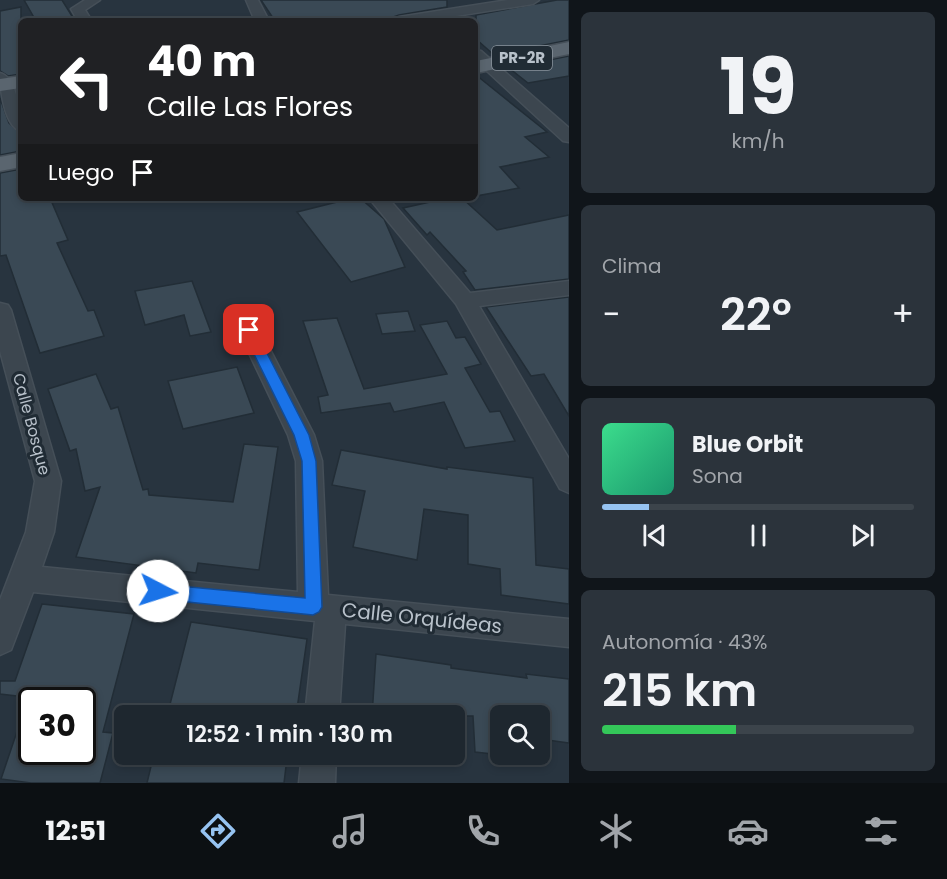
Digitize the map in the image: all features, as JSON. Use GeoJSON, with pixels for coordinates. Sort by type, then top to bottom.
{"type":"FeatureCollection","features":[{"type":"Feature","properties":{"kind":"main road","name":"PR-2R"},"geometry":{"type":"LineString","coordinates":[[480,62],[569,48]]}},
{"type":"Feature","properties":{"kind":"main road"},"geometry":{"type":"LineString","coordinates":[[0,164],[18,161]]}},
{"type":"Feature","properties":{"kind":"street"},"geometry":{"type":"LineString","coordinates":[[83,18],[78,9],[94,0]]}},
{"type":"Feature","properties":{"kind":"street"},"geometry":{"type":"LineString","coordinates":[[252,0],[261,18]]}},
{"type":"Feature","properties":{"kind":"street"},"geometry":{"type":"LineString","coordinates":[[414,0],[435,18],[533,0]]}},
{"type":"Feature","properties":{"kind":"street"},"geometry":{"type":"LineString","coordinates":[[480,62],[569,137]]}},
{"type":"Feature","properties":{"kind":"street"},"geometry":{"type":"LineString","coordinates":[[6,82],[18,117]]}},
{"type":"Feature","properties":{"kind":"street"},"geometry":{"type":"LineString","coordinates":[[381,201],[465,301],[569,482]]}},
{"type":"Feature","properties":{"kind":"street"},"geometry":{"type":"LineString","coordinates":[[465,301],[569,288]]}},
{"type":"Feature","properties":{"kind":"street","name":"Calle Bosque"},"geometry":{"type":"LineString","coordinates":[[0,310],[48,481],[40,532],[25,578],[0,640]]}},
{"type":"Feature","properties":{"kind":"street"},"geometry":{"type":"LineString","coordinates":[[249,330],[302,435],[309,461],[322,608],[322,705]]}},
{"type":"Feature","properties":{"kind":"street","name":"Calle Orquídeas"},"geometry":{"type":"LineString","coordinates":[[25,578],[569,633]]}},
{"type":"Feature","properties":{"kind":"street"},"geometry":{"type":"LineString","coordinates":[[317,783],[318,765]]}},
{"type":"Feature","properties":{"kind":"building"},"geometry":{"type":"Polygon","coordinates":[[[24,0],[62,0],[73,18],[34,18],[24,0]]]}},
{"type":"Feature","properties":{"kind":"building"},"geometry":{"type":"Polygon","coordinates":[[[261,0],[447,0],[447,7],[390,18],[273,18],[261,0]]]}},
{"type":"Feature","properties":{"kind":"building"},"geometry":{"type":"Polygon","coordinates":[[[557,0],[569,0],[569,40],[494,55],[478,41],[476,15],[557,0]]]}},
{"type":"Feature","properties":{"kind":"building"},"geometry":{"type":"Polygon","coordinates":[[[21,7],[21,18],[18,18],[18,74],[8,76],[0,71],[0,11],[21,7]]]}},
{"type":"Feature","properties":{"kind":"building"},"geometry":{"type":"Polygon","coordinates":[[[569,56],[569,76],[528,83],[509,68],[569,56]]]}},
{"type":"Feature","properties":{"kind":"building"},"geometry":{"type":"Polygon","coordinates":[[[478,77],[547,132],[525,137],[549,157],[500,167],[519,188],[478,196],[478,77]]]}},
{"type":"Feature","properties":{"kind":"building"},"geometry":{"type":"Polygon","coordinates":[[[0,98],[9,123],[18,130],[18,152],[0,155],[0,98]]]}},
{"type":"Feature","properties":{"kind":"building"},"geometry":{"type":"Polygon","coordinates":[[[18,170],[18,201],[51,201],[68,240],[57,243],[88,311],[94,310],[104,336],[40,353],[6,255],[0,256],[0,173],[18,170]]]}},
{"type":"Feature","properties":{"kind":"building"},"geometry":{"type":"Polygon","coordinates":[[[341,201],[363,201],[384,219],[405,267],[351,282],[297,212],[341,201]]]}},
{"type":"Feature","properties":{"kind":"building"},"geometry":{"type":"Polygon","coordinates":[[[434,201],[465,201],[497,230],[569,215],[569,279],[475,290],[463,272],[466,271],[430,232],[427,235],[403,208],[434,201]]]}},
{"type":"Feature","properties":{"kind":"building"},"geometry":{"type":"Polygon","coordinates":[[[192,281],[211,332],[190,336],[184,315],[145,325],[135,291],[192,281]]]}},
{"type":"Feature","properties":{"kind":"building"},"geometry":{"type":"Polygon","coordinates":[[[569,297],[569,416],[544,374],[531,376],[486,307],[569,297]]]}},
{"type":"Feature","properties":{"kind":"building"},"geometry":{"type":"Polygon","coordinates":[[[408,311],[415,331],[382,334],[376,314],[408,311]]]}},
{"type":"Feature","properties":{"kind":"building"},"geometry":{"type":"Polygon","coordinates":[[[337,318],[364,389],[447,374],[420,325],[447,321],[456,338],[465,337],[481,364],[465,368],[490,412],[500,411],[515,441],[465,448],[444,402],[394,412],[390,403],[321,413],[318,397],[328,395],[303,321],[337,318]]]}},
{"type":"Feature","properties":{"kind":"building"},"geometry":{"type":"Polygon","coordinates":[[[237,367],[254,413],[183,429],[168,381],[237,367]]]}},
{"type":"Feature","properties":{"kind":"building"},"geometry":{"type":"Polygon","coordinates":[[[96,374],[111,409],[118,407],[143,490],[148,489],[149,495],[233,502],[244,444],[278,447],[259,570],[198,563],[196,573],[76,557],[100,487],[85,491],[76,449],[70,451],[48,389],[96,374]]]}},
{"type":"Feature","properties":{"kind":"building"},"geometry":{"type":"Polygon","coordinates":[[[341,450],[447,469],[447,467],[533,478],[536,565],[569,569],[569,604],[501,595],[500,569],[468,564],[468,515],[424,509],[417,560],[353,547],[365,491],[332,485],[341,450]]]}},
{"type":"Feature","properties":{"kind":"building"},"geometry":{"type":"Polygon","coordinates":[[[42,604],[134,614],[103,732],[113,733],[100,783],[31,783],[1,779],[18,729],[18,765],[96,765],[96,687],[18,687],[18,696],[0,694],[0,681],[15,681],[42,604]]]}},
{"type":"Feature","properties":{"kind":"building"},"geometry":{"type":"Polygon","coordinates":[[[191,622],[307,639],[298,705],[170,705],[191,622]]]}},
{"type":"Feature","properties":{"kind":"building"},"geometry":{"type":"Polygon","coordinates":[[[376,654],[451,665],[451,668],[527,678],[526,674],[569,679],[569,743],[550,740],[550,705],[490,705],[490,754],[475,752],[473,716],[465,716],[465,705],[373,705],[376,654]]]}},
{"type":"Feature","properties":{"kind":"building"},"geometry":{"type":"Polygon","coordinates":[[[151,765],[286,765],[284,783],[147,783],[151,765]]]}},
{"type":"Feature","properties":{"kind":"route"},"geometry":{"type":"LineString","coordinates":[[158,591],[313,607],[309,461],[302,435],[249,330]]}}]}
